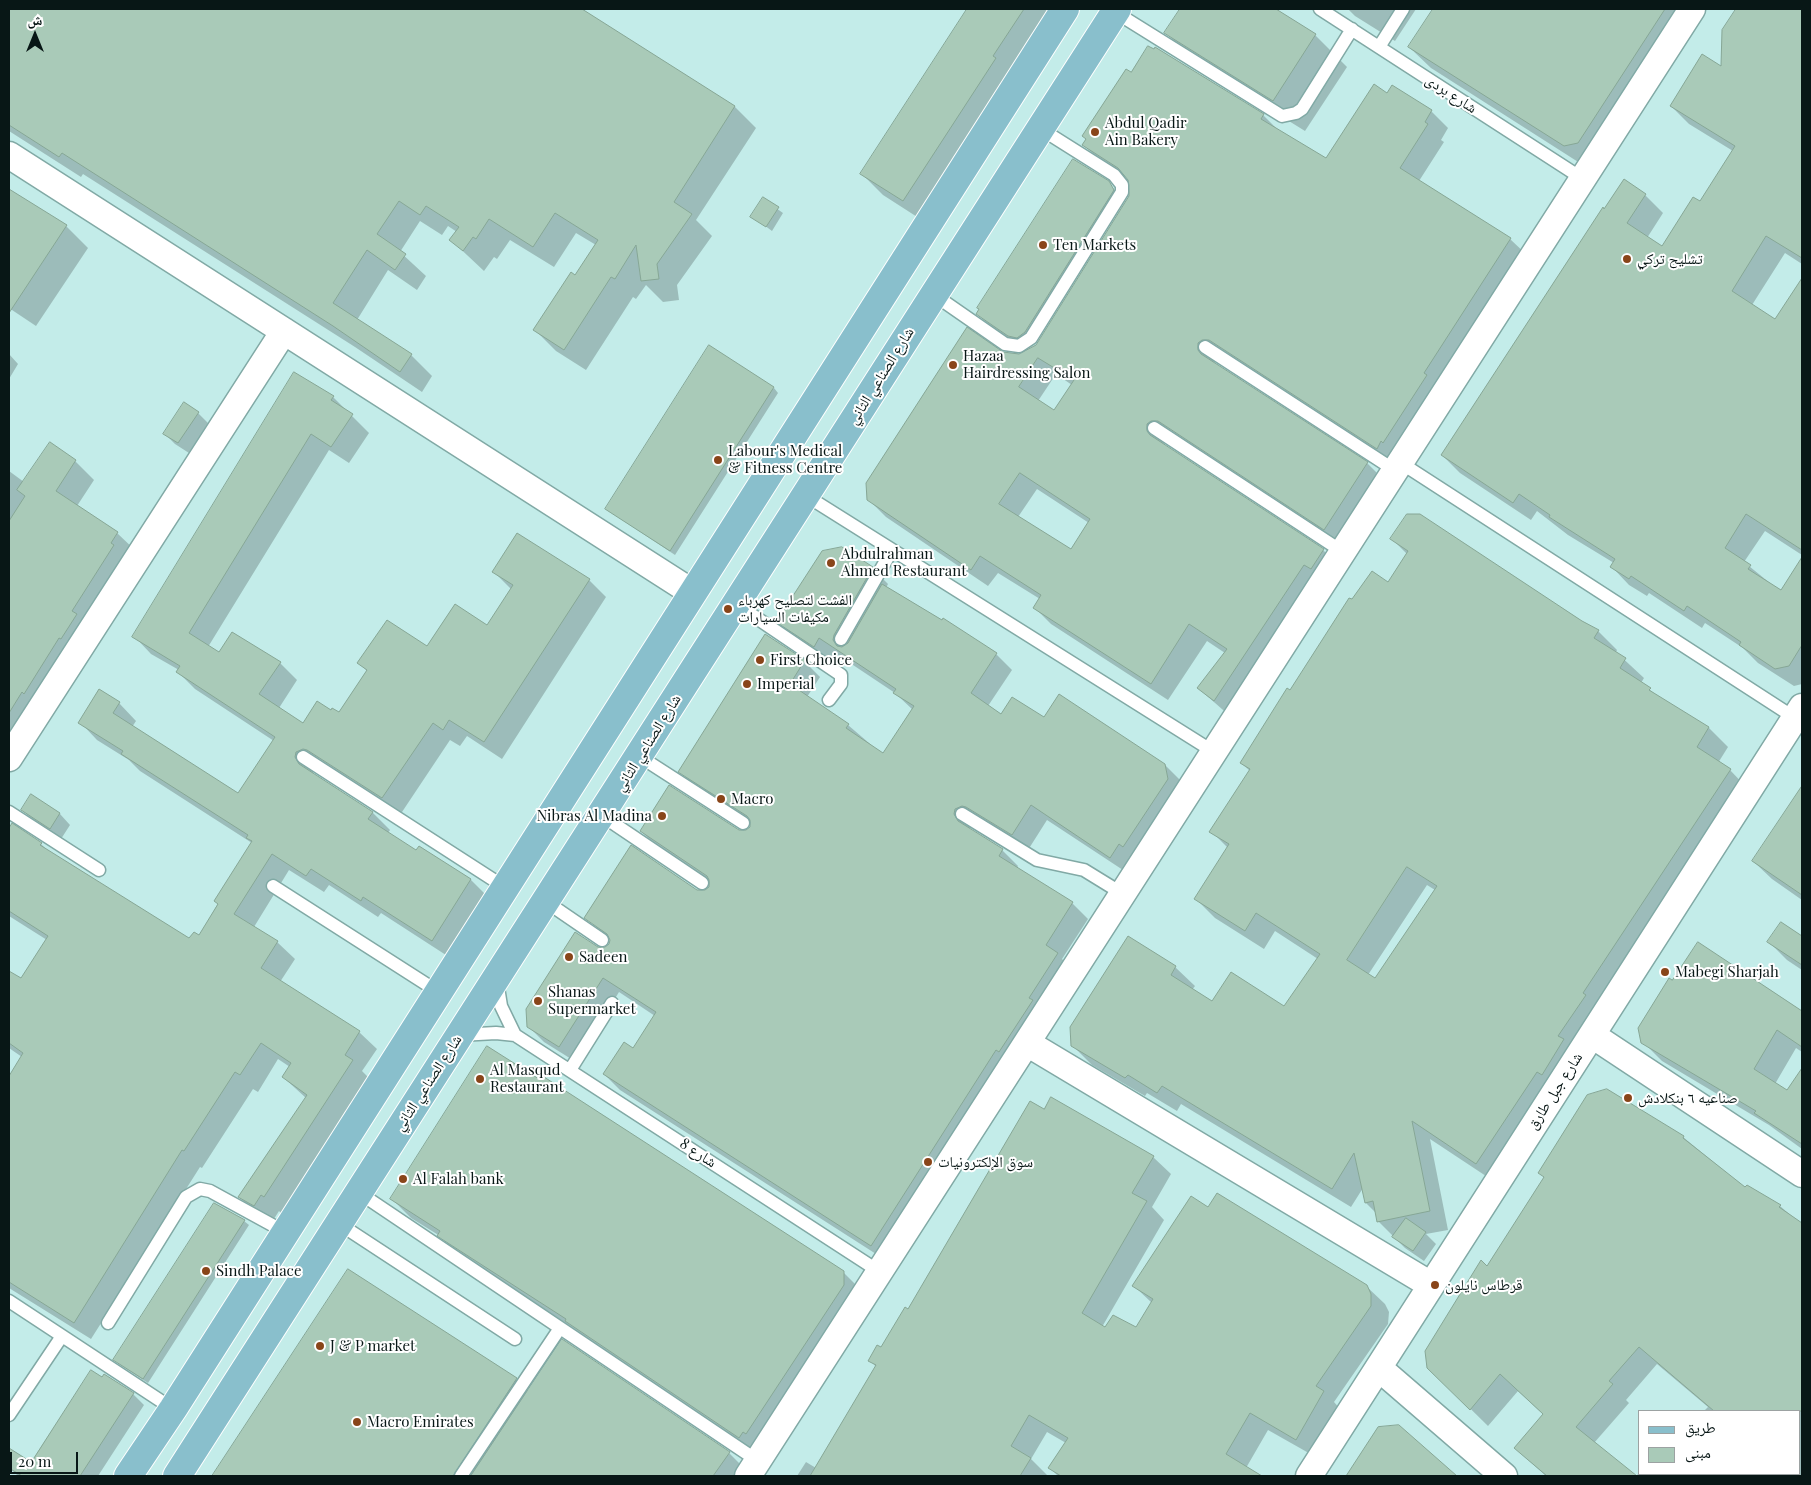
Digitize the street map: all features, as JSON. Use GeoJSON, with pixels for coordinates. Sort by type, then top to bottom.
{"type":"FeatureCollection","features":[{"type":"Feature","properties":{"kind":"main road"},"geometry":{"type":"LineString","coordinates":[[128,1476],[173,1409],[503,886],[693,593],[1065,9]]}},
{"type":"Feature","properties":{"kind":"main road","name":"شارع الصناعي الثاني"},"geometry":{"type":"LineString","coordinates":[[177,1476],[1116,10]]}},
{"type":"Feature","properties":{"kind":"street"},"geometry":{"type":"LineString","coordinates":[[753,1468],[1692,9]]}},
{"type":"Feature","properties":{"kind":"street"},"geometry":{"type":"LineString","coordinates":[[9,155],[693,593]]}},
{"type":"Feature","properties":{"kind":"street"},"geometry":{"type":"LineString","coordinates":[[9,758],[284,331]]}},
{"type":"Feature","properties":{"kind":"street","name":"شارع جبل طارق"},"geometry":{"type":"LineString","coordinates":[[1309,1476],[1380,1369],[1431,1285],[1799,712]]}},
{"type":"Feature","properties":{"kind":"street"},"geometry":{"type":"LineString","coordinates":[[1592,1034],[1802,1174]]}},
{"type":"Feature","properties":{"kind":"street"},"geometry":{"type":"LineString","coordinates":[[1027,1043],[1431,1285]]}},
{"type":"Feature","properties":{"kind":"street"},"geometry":{"type":"LineString","coordinates":[[1380,1369],[1504,1476]]}},
{"type":"Feature","properties":{"kind":"lane","name":"شارع بردى"},"geometry":{"type":"LineString","coordinates":[[1320,9],[1583,179]]}},
{"type":"Feature","properties":{"kind":"lane"},"geometry":{"type":"LineString","coordinates":[[1379,47],[1403,9]]}},
{"type":"Feature","properties":{"kind":"lane"},"geometry":{"type":"LineString","coordinates":[[1116,10],[1282,116],[1296,113],[1302,109],[1352,29]]}},
{"type":"Feature","properties":{"kind":"lane"},"geometry":{"type":"LineString","coordinates":[[933,294],[1005,344],[1019,346],[1031,338],[1122,192],[1122,185],[1114,175],[1041,129]]}},
{"type":"Feature","properties":{"kind":"lane"},"geometry":{"type":"LineString","coordinates":[[1205,347],[1799,712]]}},
{"type":"Feature","properties":{"kind":"lane"},"geometry":{"type":"LineString","coordinates":[[1154,428],[1343,552]]}},
{"type":"Feature","properties":{"kind":"lane"},"geometry":{"type":"LineString","coordinates":[[805,495],[1214,752]]}},
{"type":"Feature","properties":{"kind":"lane"},"geometry":{"type":"LineString","coordinates":[[841,639],[892,550]]}},
{"type":"Feature","properties":{"kind":"lane"},"geometry":{"type":"LineString","coordinates":[[736,604],[841,674],[841,684],[829,700]]}},
{"type":"Feature","properties":{"kind":"lane"},"geometry":{"type":"LineString","coordinates":[[639,756],[744,824]]}},
{"type":"Feature","properties":{"kind":"lane"},"geometry":{"type":"LineString","coordinates":[[303,757],[503,886]]}},
{"type":"Feature","properties":{"kind":"lane"},"geometry":{"type":"LineString","coordinates":[[9,812],[99,870]]}},
{"type":"Feature","properties":{"kind":"lane"},"geometry":{"type":"LineString","coordinates":[[962,814],[1037,860],[1084,870],[1123,894]]}},
{"type":"Feature","properties":{"kind":"lane"},"geometry":{"type":"LineString","coordinates":[[601,815],[702,883]]}},
{"type":"Feature","properties":{"kind":"lane"},"geometry":{"type":"LineString","coordinates":[[272,886],[437,991]]}},
{"type":"Feature","properties":{"kind":"lane"},"geometry":{"type":"LineString","coordinates":[[545,901],[602,940]]}},
{"type":"Feature","properties":{"kind":"lane"},"geometry":{"type":"LineString","coordinates":[[497,975],[501,1006],[515,1035]]}},
{"type":"Feature","properties":{"kind":"lane"},"geometry":{"type":"LineString","coordinates":[[570,1070],[612,1002]]}},
{"type":"Feature","properties":{"kind":"lane","name":"شارع 8"},"geometry":{"type":"LineString","coordinates":[[458,1036],[496,1033],[515,1035],[880,1272]]}},
{"type":"Feature","properties":{"kind":"lane"},"geometry":{"type":"LineString","coordinates":[[108,1323],[186,1197],[200,1189],[210,1190],[285,1232]]}},
{"type":"Feature","properties":{"kind":"lane"},"geometry":{"type":"LineString","coordinates":[[358,1192],[560,1328],[753,1468]]}},
{"type":"Feature","properties":{"kind":"lane"},"geometry":{"type":"LineString","coordinates":[[338,1223],[515,1339]]}},
{"type":"Feature","properties":{"kind":"lane"},"geometry":{"type":"LineString","coordinates":[[9,1301],[173,1409]]}},
{"type":"Feature","properties":{"kind":"lane"},"geometry":{"type":"LineString","coordinates":[[461,1476],[560,1328]]}},
{"type":"Feature","properties":{"kind":"lane"},"geometry":{"type":"LineString","coordinates":[[9,1415],[62,1336]]}},
{"type":"Feature","properties":{"kind":"building"},"geometry":{"type":"Polygon","coordinates":[[[9,9],[582,9],[735,106],[674,202],[692,214],[657,264],[659,279],[641,281],[636,245],[615,279],[611,277],[564,350],[533,330],[571,272],[575,275],[598,240],[555,213],[533,247],[489,219],[476,239],[473,237],[463,251],[449,240],[459,227],[426,206],[420,215],[399,201],[377,234],[406,254],[395,270],[367,250],[333,303],[412,354],[400,372],[333,326],[62,153],[59,157],[9,125],[9,9]]]}},
{"type":"Feature","properties":{"kind":"building"},"geometry":{"type":"Polygon","coordinates":[[[967,9],[1024,9],[993,56],[996,58],[903,201],[860,174],[967,9]]]}},
{"type":"Feature","properties":{"kind":"building"},"geometry":{"type":"Polygon","coordinates":[[[1180,9],[1276,9],[1316,34],[1273,101],[1164,33],[1180,9]]]}},
{"type":"Feature","properties":{"kind":"building"},"geometry":{"type":"Polygon","coordinates":[[[1433,9],[1665,9],[1578,143],[1564,146],[1408,47],[1433,9]]]}},
{"type":"Feature","properties":{"kind":"building"},"geometry":{"type":"Polygon","coordinates":[[[1736,9],[1802,9],[1802,258],[1766,236],[1732,291],[1775,319],[1802,278],[1802,550],[1746,514],[1725,548],[1751,565],[1748,569],[1781,590],[1802,557],[1802,645],[1789,666],[1775,669],[1739,645],[1741,642],[1687,606],[1684,611],[1631,576],[1629,579],[1610,567],[1615,559],[1549,517],[1550,515],[1519,494],[1513,503],[1441,455],[1603,207],[1604,209],[1624,179],[1646,194],[1627,223],[1662,246],[1693,197],[1700,201],[1735,146],[1670,106],[1702,54],[1721,66],[1722,30],[1736,9]]]}},
{"type":"Feature","properties":{"kind":"building"},"geometry":{"type":"Polygon","coordinates":[[[1148,46],[1154,49],[1155,47],[1264,114],[1261,119],[1326,158],[1374,84],[1387,93],[1392,85],[1432,110],[1425,122],[1428,124],[1400,168],[1511,238],[1424,373],[1427,375],[1383,443],[1381,441],[1377,449],[1209,340],[1202,340],[1198,343],[1198,350],[1201,354],[1368,462],[1324,530],[1158,421],[1151,421],[1147,424],[1147,431],[1150,435],[1324,549],[1311,569],[1304,565],[1214,701],[1197,688],[1227,649],[1189,624],[1151,684],[1033,608],[1041,595],[980,556],[971,570],[867,500],[866,483],[967,327],[1003,352],[1019,354],[1036,345],[1129,196],[1128,180],[1118,168],[1082,145],[1086,139],[1082,136],[1126,69],[1131,72],[1148,46]],[[1038,358],[1019,387],[1054,410],[1074,380],[1038,358]],[[1020,473],[999,504],[1071,549],[1090,519],[1020,473]]]}},
{"type":"Feature","properties":{"kind":"building","name":"Ten Markets"},"geometry":{"type":"Polygon","coordinates":[[[1073,159],[1109,181],[1114,190],[1025,332],[1017,338],[1008,336],[976,314],[979,309],[977,308],[1073,159]]]}},
{"type":"Feature","properties":{"kind":"building"},"geometry":{"type":"Polygon","coordinates":[[[9,189],[67,225],[9,313],[9,189]]]}},
{"type":"Feature","properties":{"kind":"building"},"geometry":{"type":"Polygon","coordinates":[[[763,197],[779,207],[766,227],[750,217],[763,197]]]}},
{"type":"Feature","properties":{"kind":"building"},"geometry":{"type":"Polygon","coordinates":[[[709,345],[774,387],[670,551],[605,509],[709,345]]]}},
{"type":"Feature","properties":{"kind":"building"},"geometry":{"type":"Polygon","coordinates":[[[294,372],[334,396],[331,400],[353,414],[331,447],[311,434],[189,633],[219,652],[232,632],[281,662],[259,694],[303,723],[317,701],[331,710],[332,708],[339,712],[367,670],[357,663],[387,620],[427,646],[455,604],[487,625],[513,585],[492,572],[517,533],[590,579],[484,742],[449,720],[443,730],[433,723],[382,798],[307,750],[303,749],[296,752],[295,757],[299,764],[373,812],[368,819],[416,850],[419,846],[471,879],[432,941],[363,897],[361,901],[311,869],[306,876],[272,854],[234,914],[278,941],[261,968],[360,1031],[345,1055],[353,1060],[264,1197],[261,1195],[254,1206],[238,1197],[307,1095],[282,1077],[291,1063],[261,1043],[240,1075],[235,1072],[184,1151],[182,1150],[74,1323],[9,1282],[9,1076],[23,1053],[9,1043],[9,971],[21,978],[48,936],[9,911],[9,828],[12,823],[42,843],[40,845],[189,938],[194,932],[199,935],[218,904],[214,901],[252,841],[246,838],[248,835],[121,754],[123,751],[78,723],[99,689],[120,702],[113,713],[238,793],[275,737],[176,672],[180,666],[132,637],[294,372]]]}},
{"type":"Feature","properties":{"kind":"building"},"geometry":{"type":"Polygon","coordinates":[[[184,402],[199,412],[178,443],[163,434],[184,402]]]}},
{"type":"Feature","properties":{"kind":"building"},"geometry":{"type":"Polygon","coordinates":[[[50,442],[76,460],[56,491],[118,532],[111,543],[114,545],[72,611],[77,614],[61,639],[59,638],[24,694],[22,692],[9,713],[9,521],[25,496],[17,490],[50,442]]]}},
{"type":"Feature","properties":{"kind":"building"},"geometry":{"type":"Polygon","coordinates":[[[1407,514],[1420,514],[1582,621],[1599,630],[1594,638],[1626,658],[1620,668],[1651,688],[1649,690],[1709,727],[1697,747],[1731,769],[1583,993],[1586,995],[1558,1036],[1564,1039],[1542,1075],[1537,1072],[1476,1164],[1412,1121],[1430,1211],[1377,1222],[1373,1201],[1365,1203],[1354,1153],[1332,1189],[1162,1086],[1157,1093],[1128,1075],[1125,1078],[1071,1046],[1070,1027],[1128,936],[1176,966],[1171,975],[1212,1001],[1231,972],[1284,1006],[1320,954],[1256,913],[1245,931],[1194,899],[1229,844],[1209,832],[1250,769],[1240,763],[1287,688],[1290,690],[1349,598],[1352,599],[1372,571],[1388,582],[1408,551],[1390,539],[1407,514]],[[1407,867],[1347,960],[1375,978],[1437,886],[1407,867]]]}},
{"type":"Feature","properties":{"kind":"building"},"geometry":{"type":"Polygon","coordinates":[[[842,547],[873,567],[834,635],[833,640],[837,646],[842,647],[848,643],[882,584],[942,620],[943,618],[997,653],[971,693],[1001,714],[1012,697],[1044,717],[1059,694],[1165,764],[1168,779],[1123,847],[1119,844],[1110,858],[1031,805],[1012,835],[966,807],[962,806],[955,809],[954,814],[958,821],[1003,849],[999,856],[1073,902],[1046,945],[1058,953],[1029,998],[1033,1000],[999,1052],[996,1050],[871,1246],[603,1074],[624,1042],[633,1048],[656,1012],[603,978],[559,1047],[527,1027],[526,1009],[575,932],[598,947],[605,947],[609,944],[610,940],[607,934],[584,918],[631,845],[697,890],[705,890],[709,887],[707,876],[640,831],[669,785],[739,830],[746,830],[750,827],[750,820],[747,816],[678,772],[765,634],[805,660],[790,684],[849,724],[846,728],[883,753],[914,706],[893,693],[896,689],[819,638],[814,647],[776,622],[822,551],[842,547]]]}},
{"type":"Feature","properties":{"kind":"building"},"geometry":{"type":"Polygon","coordinates":[[[1802,786],[1802,895],[1752,861],[1802,786]]]}},
{"type":"Feature","properties":{"kind":"building"},"geometry":{"type":"Polygon","coordinates":[[[31,794],[60,813],[50,829],[21,810],[31,794]]]}},
{"type":"Feature","properties":{"kind":"building"},"geometry":{"type":"Polygon","coordinates":[[[1781,922],[1802,936],[1802,965],[1767,942],[1781,922]]]}},
{"type":"Feature","properties":{"kind":"building"},"geometry":{"type":"Polygon","coordinates":[[[1698,942],[1802,1011],[1802,1047],[1777,1030],[1754,1069],[1787,1090],[1802,1068],[1802,1144],[1754,1113],[1756,1111],[1641,1043],[1638,1028],[1669,978],[1672,980],[1698,942]]]}},
{"type":"Feature","properties":{"kind":"building"},"geometry":{"type":"Polygon","coordinates":[[[487,1046],[539,1079],[541,1075],[844,1271],[844,1285],[746,1434],[743,1432],[739,1438],[565,1321],[566,1319],[437,1236],[440,1231],[390,1199],[487,1046]]]}},
{"type":"Feature","properties":{"kind":"building"},"geometry":{"type":"Polygon","coordinates":[[[1607,1089],[1684,1136],[1683,1138],[1745,1187],[1747,1185],[1781,1205],[1779,1207],[1802,1223],[1802,1411],[1713,1410],[1639,1347],[1609,1381],[1613,1384],[1576,1427],[1637,1476],[1547,1476],[1514,1448],[1543,1414],[1500,1374],[1470,1410],[1427,1368],[1425,1351],[1481,1260],[1487,1266],[1544,1177],[1538,1173],[1587,1095],[1607,1089]]]}},
{"type":"Feature","properties":{"kind":"building"},"geometry":{"type":"Polygon","coordinates":[[[1051,1097],[1154,1156],[1132,1193],[1147,1201],[1082,1313],[1105,1327],[1113,1315],[1136,1327],[1153,1299],[1132,1286],[1191,1196],[1208,1207],[1217,1193],[1367,1285],[1371,1294],[1371,1306],[1316,1386],[1324,1391],[1296,1440],[1250,1413],[1226,1454],[1262,1476],[1061,1476],[1048,1468],[1068,1438],[1029,1415],[1011,1446],[1031,1458],[1020,1476],[810,1476],[876,1365],[868,1361],[877,1345],[881,1347],[905,1307],[908,1309],[1030,1101],[1044,1109],[1051,1097]]]}},
{"type":"Feature","properties":{"kind":"building"},"geometry":{"type":"Polygon","coordinates":[[[214,1203],[245,1220],[143,1379],[113,1360],[214,1203]]]}},
{"type":"Feature","properties":{"kind":"building"},"geometry":{"type":"Polygon","coordinates":[[[1406,1218],[1426,1232],[1413,1251],[1392,1237],[1406,1218]]]}},
{"type":"Feature","properties":{"kind":"building","name":"Macro Emirates"},"geometry":{"type":"Polygon","coordinates":[[[348,1269],[517,1378],[453,1476],[212,1476],[348,1269]]]}},
{"type":"Feature","properties":{"kind":"building"},"geometry":{"type":"Polygon","coordinates":[[[562,1339],[730,1452],[713,1476],[471,1476],[562,1339]]]}},
{"type":"Feature","properties":{"kind":"building"},"geometry":{"type":"Polygon","coordinates":[[[91,1370],[102,1377],[104,1374],[134,1393],[80,1476],[22,1476],[9,1468],[9,1448],[31,1462],[91,1370]]]}},
{"type":"Feature","properties":{"kind":"building"},"geometry":{"type":"Polygon","coordinates":[[[1399,1425],[1457,1476],[1346,1476],[1378,1427],[1399,1425]]]}},
{"type":"Feature","properties":{"kind":"place","name":"Abdul Qadir Ain Bakery"},"geometry":{"type":"Point","coordinates":[1095,132]}},
{"type":"Feature","properties":{"kind":"place","name":"Ten Markets"},"geometry":{"type":"Point","coordinates":[1043,245]}},
{"type":"Feature","properties":{"kind":"place","name":"تشليح تركي"},"geometry":{"type":"Point","coordinates":[1627,259]}},
{"type":"Feature","properties":{"kind":"place","name":"Hazaa Hairdressing Salon"},"geometry":{"type":"Point","coordinates":[953,365]}},
{"type":"Feature","properties":{"kind":"place","name":"Labour's Medical & Fitness Centre"},"geometry":{"type":"Point","coordinates":[718,460]}},
{"type":"Feature","properties":{"kind":"place","name":"Abdulrahman Ahmed Restaurant"},"geometry":{"type":"Point","coordinates":[831,563]}},
{"type":"Feature","properties":{"kind":"place","name":"الفشت لتصلیح کھرباء مکیفات السیارات"},"geometry":{"type":"Point","coordinates":[728,609]}},
{"type":"Feature","properties":{"kind":"place","name":"First Choice"},"geometry":{"type":"Point","coordinates":[760,660]}},
{"type":"Feature","properties":{"kind":"place","name":"Imperial"},"geometry":{"type":"Point","coordinates":[747,684]}},
{"type":"Feature","properties":{"kind":"place","name":"Macro"},"geometry":{"type":"Point","coordinates":[721,799]}},
{"type":"Feature","properties":{"kind":"place","name":"Nibras Al Madina"},"geometry":{"type":"Point","coordinates":[662,816]}},
{"type":"Feature","properties":{"kind":"place","name":"Sadeen"},"geometry":{"type":"Point","coordinates":[569,957]}},
{"type":"Feature","properties":{"kind":"place","name":"Mabegi Sharjah"},"geometry":{"type":"Point","coordinates":[1665,972]}},
{"type":"Feature","properties":{"kind":"place","name":"Shanas Supermarket"},"geometry":{"type":"Point","coordinates":[538,1001]}},
{"type":"Feature","properties":{"kind":"place","name":"Al Masqud Restaurant"},"geometry":{"type":"Point","coordinates":[480,1079]}},
{"type":"Feature","properties":{"kind":"place","name":"صناعيه ٦ بنكلادش"},"geometry":{"type":"Point","coordinates":[1628,1098]}},
{"type":"Feature","properties":{"kind":"place","name":"سوق الإلكترونيات"},"geometry":{"type":"Point","coordinates":[928,1162]}},
{"type":"Feature","properties":{"kind":"place","name":"Al Falah bank"},"geometry":{"type":"Point","coordinates":[403,1179]}},
{"type":"Feature","properties":{"kind":"place","name":"Sindh Palace"},"geometry":{"type":"Point","coordinates":[206,1271]}},
{"type":"Feature","properties":{"kind":"place","name":"قرطاس نايلون"},"geometry":{"type":"Point","coordinates":[1435,1285]}},
{"type":"Feature","properties":{"kind":"place","name":"J & P market"},"geometry":{"type":"Point","coordinates":[320,1346]}},
{"type":"Feature","properties":{"kind":"place","name":"Macro Emirates"},"geometry":{"type":"Point","coordinates":[357,1422]}}]}
